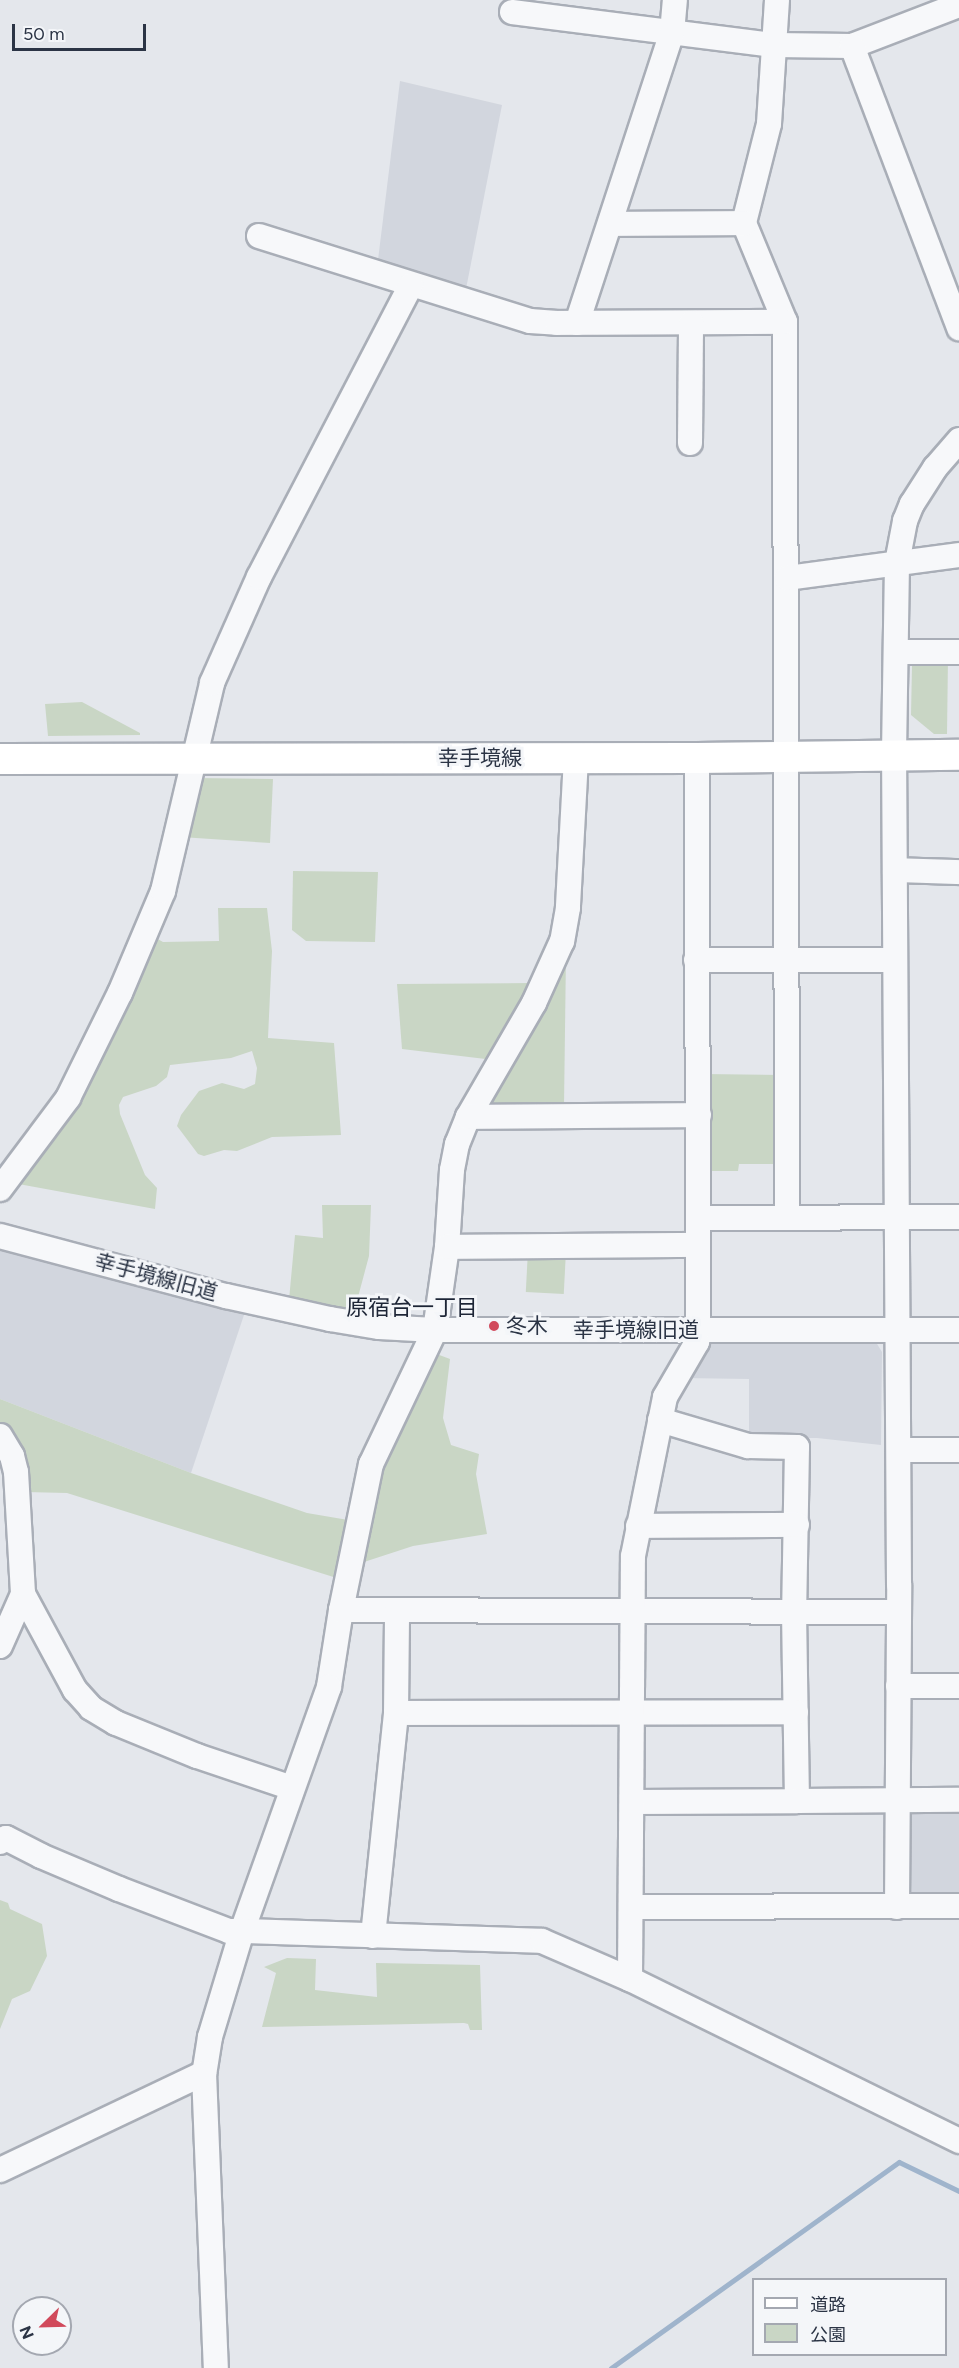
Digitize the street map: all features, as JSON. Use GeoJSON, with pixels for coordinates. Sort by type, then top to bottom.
{"type":"FeatureCollection","features":[{"type":"Feature","properties":{"kind":"main road","name":"幸手境線"},"geometry":{"type":"LineString","coordinates":[[0,759],[697,758],[959,754]]}},
{"type":"Feature","properties":{"kind":"street"},"geometry":{"type":"LineString","coordinates":[[578,323],[672,33],[675,0]]}},
{"type":"Feature","properties":{"kind":"street"},"geometry":{"type":"LineString","coordinates":[[777,0],[769,124],[744,223],[785,322],[787,1216]]}},
{"type":"Feature","properties":{"kind":"street"},"geometry":{"type":"LineString","coordinates":[[512,12],[774,45],[852,46],[959,5]]}},
{"type":"Feature","properties":{"kind":"street"},"geometry":{"type":"LineString","coordinates":[[852,46],[959,328]]}},
{"type":"Feature","properties":{"kind":"street"},"geometry":{"type":"LineString","coordinates":[[610,224],[744,223]]}},
{"type":"Feature","properties":{"kind":"street"},"geometry":{"type":"LineString","coordinates":[[259,236],[530,321],[578,323],[785,322]]}},
{"type":"Feature","properties":{"kind":"street"},"geometry":{"type":"LineString","coordinates":[[0,1189],[68,1098],[120,993],[164,891],[212,683],[234,631],[303,491],[411,285]]}},
{"type":"Feature","properties":{"kind":"street"},"geometry":{"type":"LineString","coordinates":[[690,443],[691,323]]}},
{"type":"Feature","properties":{"kind":"street"},"geometry":{"type":"LineString","coordinates":[[897,1907],[899,1450],[894,754],[897,563],[905,521],[912,504],[935,468],[959,440]]}},
{"type":"Feature","properties":{"kind":"street"},"geometry":{"type":"LineString","coordinates":[[787,578],[959,555]]}},
{"type":"Feature","properties":{"kind":"street"},"geometry":{"type":"LineString","coordinates":[[896,652],[959,652]]}},
{"type":"Feature","properties":{"kind":"street"},"geometry":{"type":"LineString","coordinates":[[216,2368],[204,2073],[210,2037],[242,1931],[329,1687],[341,1610],[371,1464],[435,1330],[447,1246],[452,1170],[457,1144],[468,1118],[534,1003],[562,941],[568,908],[576,758]]}},
{"type":"Feature","properties":{"kind":"street"},"geometry":{"type":"LineString","coordinates":[[630,1979],[633,1906],[631,1610],[633,1556],[665,1397],[697,1342],[698,1330],[697,758]]}},
{"type":"Feature","properties":{"kind":"street"},"geometry":{"type":"LineString","coordinates":[[895,870],[959,872]]}},
{"type":"Feature","properties":{"kind":"street"},"geometry":{"type":"LineString","coordinates":[[696,960],[895,960]]}},
{"type":"Feature","properties":{"kind":"street"},"geometry":{"type":"LineString","coordinates":[[468,1118],[699,1115]]}},
{"type":"Feature","properties":{"kind":"street"},"geometry":{"type":"LineString","coordinates":[[698,1218],[959,1217]]}},
{"type":"Feature","properties":{"kind":"street","name":"幸手境線旧道"},"geometry":{"type":"LineString","coordinates":[[0,1236],[226,1296],[330,1319],[379,1327],[435,1330],[959,1330]]}},
{"type":"Feature","properties":{"kind":"street"},"geometry":{"type":"LineString","coordinates":[[447,1246],[697,1245]]}},
{"type":"Feature","properties":{"kind":"street"},"geometry":{"type":"LineString","coordinates":[[660,1420],[748,1446],[797,1447],[794,1611],[797,1801]]}},
{"type":"Feature","properties":{"kind":"street"},"geometry":{"type":"LineString","coordinates":[[0,1436],[12,1455],[16,1472],[10,1528],[23,1594],[75,1690],[91,1708],[116,1723],[197,1756],[292,1788]]}},
{"type":"Feature","properties":{"kind":"street"},"geometry":{"type":"LineString","coordinates":[[899,1450],[959,1450]]}},
{"type":"Feature","properties":{"kind":"street"},"geometry":{"type":"LineString","coordinates":[[638,1527],[797,1525]]}},
{"type":"Feature","properties":{"kind":"street"},"geometry":{"type":"LineString","coordinates":[[0,1646],[23,1594]]}},
{"type":"Feature","properties":{"kind":"street"},"geometry":{"type":"LineString","coordinates":[[341,1610],[899,1612]]}},
{"type":"Feature","properties":{"kind":"street"},"geometry":{"type":"LineString","coordinates":[[373,1936],[396,1713],[397,1610]]}},
{"type":"Feature","properties":{"kind":"street"},"geometry":{"type":"LineString","coordinates":[[898,1686],[959,1686]]}},
{"type":"Feature","properties":{"kind":"street"},"geometry":{"type":"LineString","coordinates":[[396,1713],[796,1712]]}},
{"type":"Feature","properties":{"kind":"street"},"geometry":{"type":"LineString","coordinates":[[632,1802],[959,1800]]}},
{"type":"Feature","properties":{"kind":"street"},"geometry":{"type":"LineString","coordinates":[[0,1842],[6,1838],[40,1856],[119,1889],[229,1931],[542,1941],[630,1979],[959,2141]]}},
{"type":"Feature","properties":{"kind":"street"},"geometry":{"type":"LineString","coordinates":[[633,1906],[959,1906]]}},
{"type":"Feature","properties":{"kind":"street"},"geometry":{"type":"LineString","coordinates":[[0,2170],[204,2073]]}},
{"type":"Feature","properties":{"kind":"shaded area"},"geometry":{"type":"Polygon","coordinates":[[[400,81],[502,105],[465,294],[382,269],[378,260],[400,81]]]}},
{"type":"Feature","properties":{"kind":"shaded area"},"geometry":{"type":"Polygon","coordinates":[[[0,1247],[246,1309],[191,1473],[0,1399],[0,1247]]]}},
{"type":"Feature","properties":{"kind":"shaded area"},"geometry":{"type":"Polygon","coordinates":[[[874,1339],[882,1352],[881,1445],[817,1438],[749,1438],[749,1379],[683,1378],[704,1340],[874,1339]]]}},
{"type":"Feature","properties":{"kind":"shaded area"},"geometry":{"type":"Polygon","coordinates":[[[959,1807],[959,1900],[914,1900],[906,1892],[906,1814],[912,1808],[959,1807]]]}},
{"type":"Feature","properties":{"kind":"green space"},"geometry":{"type":"Polygon","coordinates":[[[948,657],[947,734],[934,734],[911,715],[912,666],[918,658],[948,657]]]}},
{"type":"Feature","properties":{"kind":"green space"},"geometry":{"type":"Polygon","coordinates":[[[82,702],[140,735],[48,736],[45,704],[82,702]]]}},
{"type":"Feature","properties":{"kind":"green space"},"geometry":{"type":"Polygon","coordinates":[[[194,778],[273,779],[270,843],[181,837],[194,778]]]}},
{"type":"Feature","properties":{"kind":"green space"},"geometry":{"type":"Polygon","coordinates":[[[293,871],[378,872],[375,942],[306,941],[292,930],[293,871]]]}},
{"type":"Feature","properties":{"kind":"green space"},"geometry":{"type":"Polygon","coordinates":[[[218,908],[267,908],[272,951],[268,1038],[334,1043],[341,1135],[272,1137],[237,1151],[224,1150],[204,1156],[198,1154],[177,1126],[181,1115],[199,1091],[222,1083],[244,1089],[255,1084],[257,1068],[252,1051],[231,1058],[170,1065],[167,1077],[156,1086],[123,1097],[119,1105],[120,1114],[145,1175],[157,1188],[155,1209],[13,1183],[154,937],[163,942],[219,941],[218,908]]]}},
{"type":"Feature","properties":{"kind":"green space"},"geometry":{"type":"Polygon","coordinates":[[[566,954],[564,1106],[487,1107],[566,954]]]}},
{"type":"Feature","properties":{"kind":"green space"},"geometry":{"type":"Polygon","coordinates":[[[531,983],[494,1060],[402,1049],[397,984],[531,983]]]}},
{"type":"Feature","properties":{"kind":"green space"},"geometry":{"type":"Polygon","coordinates":[[[703,1074],[781,1075],[781,1164],[739,1164],[738,1171],[704,1171],[703,1074]]]}},
{"type":"Feature","properties":{"kind":"green space"},"geometry":{"type":"Polygon","coordinates":[[[322,1205],[371,1205],[369,1256],[354,1312],[289,1300],[295,1235],[323,1238],[322,1205]]]}},
{"type":"Feature","properties":{"kind":"green space"},"geometry":{"type":"Polygon","coordinates":[[[528,1249],[566,1251],[564,1294],[526,1292],[528,1249]]]}},
{"type":"Feature","properties":{"kind":"green space"},"geometry":{"type":"Polygon","coordinates":[[[434,1353],[450,1359],[443,1418],[451,1445],[479,1454],[476,1474],[487,1534],[413,1546],[364,1562],[360,1560],[376,1467],[434,1353]]]}},
{"type":"Feature","properties":{"kind":"green space"},"geometry":{"type":"Polygon","coordinates":[[[0,1399],[191,1473],[307,1513],[354,1521],[343,1580],[67,1493],[25,1492],[0,1428],[0,1399]]]}},
{"type":"Feature","properties":{"kind":"green space"},"geometry":{"type":"Polygon","coordinates":[[[0,1900],[8,1903],[10,1909],[42,1924],[47,1956],[30,1991],[12,1999],[0,2029],[0,1900]]]}},
{"type":"Feature","properties":{"kind":"green space"},"geometry":{"type":"Polygon","coordinates":[[[287,1958],[316,1959],[315,1990],[377,1997],[376,1963],[480,1965],[482,2030],[470,2030],[468,2024],[464,2023],[262,2027],[276,1973],[264,1967],[287,1958]]]}},
{"type":"Feature","properties":{"kind":"waterway"},"geometry":{"type":"LineString","coordinates":[[611,2368],[899,2162],[959,2191]]}},
{"type":"Feature","properties":{"kind":"place","name":"冬木"},"geometry":{"type":"Point","coordinates":[494,1326]}},
{"type":"Feature","properties":{"kind":"district","name":"原宿台一丁目"},"geometry":{"type":"Point","coordinates":[412,1308]}}]}
